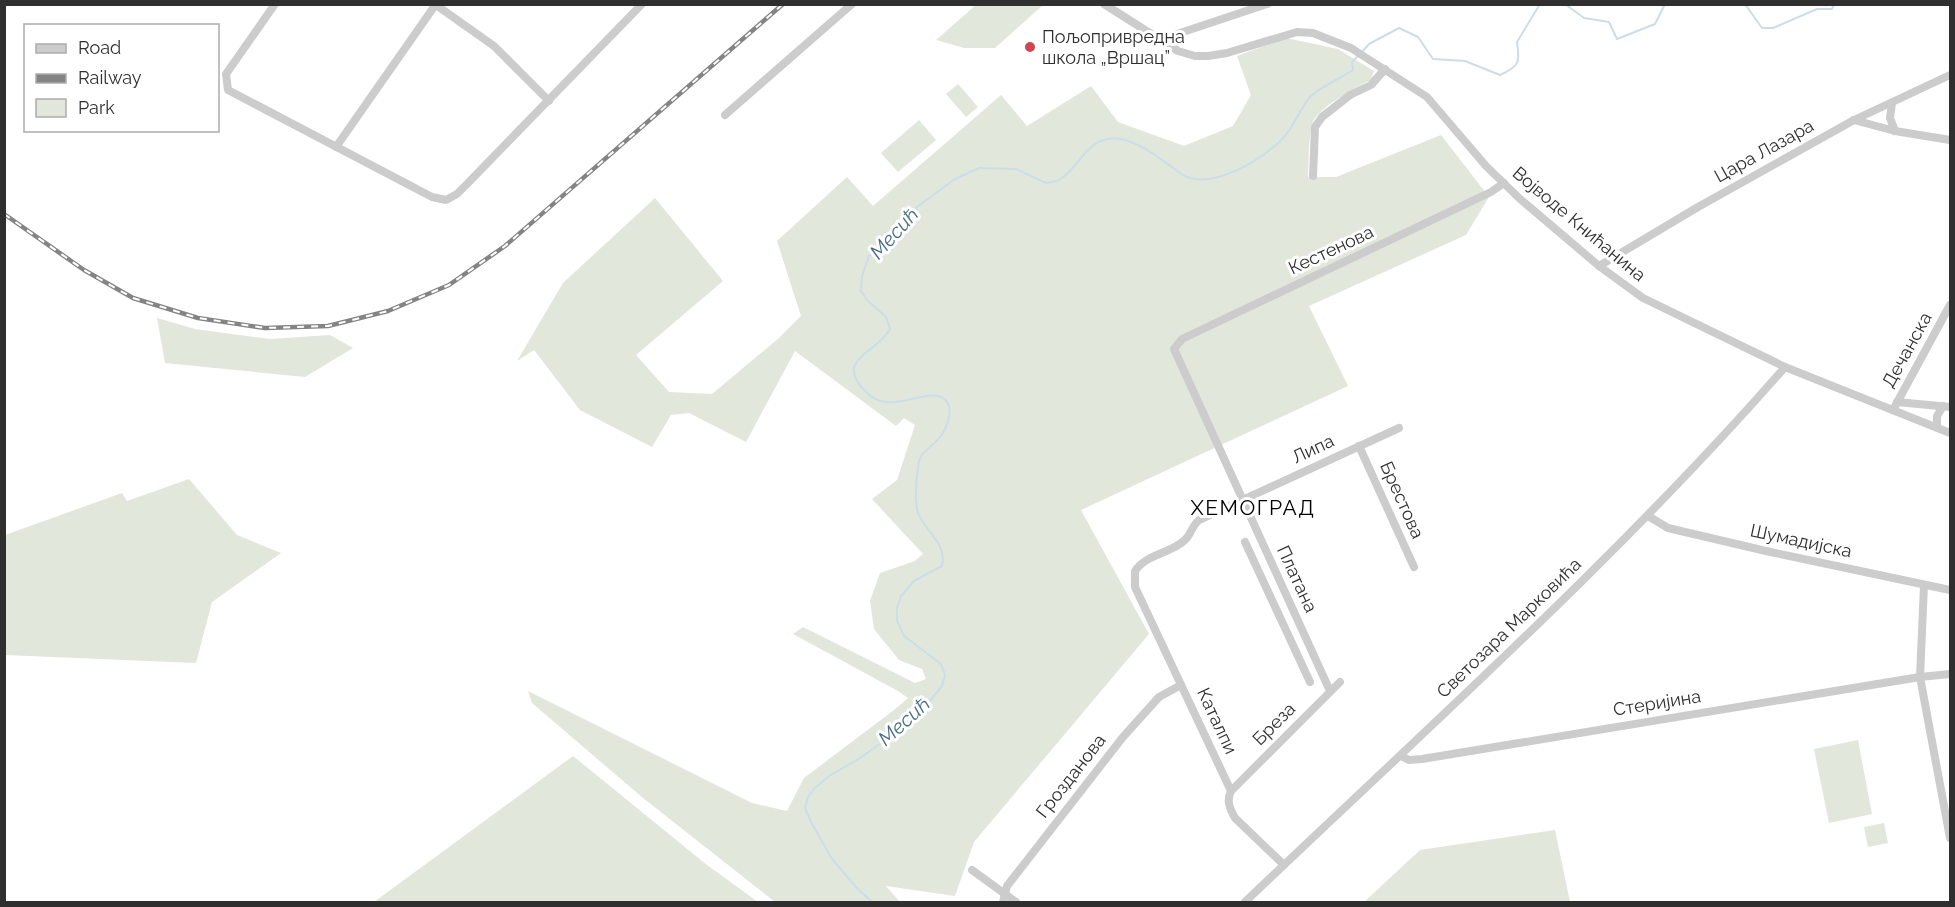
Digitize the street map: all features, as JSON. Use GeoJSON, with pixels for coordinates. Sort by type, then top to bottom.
{"type":"FeatureCollection","features":[{"type":"Feature","properties":{"kind":"street"},"geometry":{"type":"LineString","coordinates":[[275,4],[226,74],[228,90],[432,197],[446,200],[458,194],[642,4]]}},
{"type":"Feature","properties":{"kind":"street"},"geometry":{"type":"LineString","coordinates":[[726,115],[852,4]]}},
{"type":"Feature","properties":{"kind":"street","name":"Војводе Книћанина"},"geometry":{"type":"LineString","coordinates":[[1104,4],[1178,51],[1195,56],[1227,53],[1297,32],[1313,33],[1351,48],[1427,97],[1474,153],[1504,183],[1599,266],[1643,298],[1785,367],[1895,406],[1950,433]]}},
{"type":"Feature","properties":{"kind":"street"},"geometry":{"type":"LineString","coordinates":[[1159,40],[1267,4]]}},
{"type":"Feature","properties":{"kind":"street"},"geometry":{"type":"LineString","coordinates":[[336,147],[436,5],[494,46],[549,100]]}},
{"type":"Feature","properties":{"kind":"street"},"geometry":{"type":"LineString","coordinates":[[1312,176],[1316,127],[1322,117],[1350,95],[1371,85],[1385,69]]}},
{"type":"Feature","properties":{"kind":"street","name":"Цара Лазара"},"geometry":{"type":"LineString","coordinates":[[1599,266],[1698,207],[1854,120],[1950,75]]}},
{"type":"Feature","properties":{"kind":"street"},"geometry":{"type":"LineString","coordinates":[[1892,103],[1890,118],[1895,131]]}},
{"type":"Feature","properties":{"kind":"street"},"geometry":{"type":"LineString","coordinates":[[1854,120],[1895,131],[1950,141]]}},
{"type":"Feature","properties":{"kind":"street","name":"Кестенова"},"geometry":{"type":"LineString","coordinates":[[1174,349],[1182,339],[1491,192],[1504,183]]}},
{"type":"Feature","properties":{"kind":"street","name":"Дечанска"},"geometry":{"type":"LineString","coordinates":[[1895,406],[1950,306]]}},
{"type":"Feature","properties":{"kind":"street","name":"Платана"},"geometry":{"type":"LineString","coordinates":[[1174,349],[1330,691]]}},
{"type":"Feature","properties":{"kind":"street","name":"Светозара Марковића"},"geometry":{"type":"LineString","coordinates":[[1245,903],[1401,756],[1648,516],[1731,429],[1785,367]]}},
{"type":"Feature","properties":{"kind":"street","name":"Војводе Книћанина"},"geometry":{"type":"LineString","coordinates":[[1895,406],[1947,407]]}},
{"type":"Feature","properties":{"kind":"street","name":"Војводе Книћанина"},"geometry":{"type":"LineString","coordinates":[[1937,427],[1937,416],[1947,407]]}},
{"type":"Feature","properties":{"kind":"street","name":"Липа"},"geometry":{"type":"LineString","coordinates":[[1134,576],[1142,562],[1185,540],[1196,522],[1399,428]]}},
{"type":"Feature","properties":{"kind":"street","name":"Брестова"},"geometry":{"type":"LineString","coordinates":[[1359,446],[1414,567]]}},
{"type":"Feature","properties":{"kind":"street","name":"Шумадијска"},"geometry":{"type":"LineString","coordinates":[[1648,516],[1668,528],[1950,590]]}},
{"type":"Feature","properties":{"kind":"street"},"geometry":{"type":"LineString","coordinates":[[1245,542],[1310,682]]}},
{"type":"Feature","properties":{"kind":"street","name":"Каталпи"},"geometry":{"type":"LineString","coordinates":[[1134,576],[1135,587],[1231,791],[1229,806],[1235,818],[1284,865]]}},
{"type":"Feature","properties":{"kind":"street"},"geometry":{"type":"LineString","coordinates":[[1924,585],[1920,677],[1948,816],[1950,838]]}},
{"type":"Feature","properties":{"kind":"street"},"geometry":{"type":"LineString","coordinates":[[1289,636],[1302,630]]}},
{"type":"Feature","properties":{"kind":"street","name":"Стеријина"},"geometry":{"type":"LineString","coordinates":[[1401,756],[1409,760],[1422,759],[1920,677],[1950,674]]}},
{"type":"Feature","properties":{"kind":"street","name":"Бреза"},"geometry":{"type":"LineString","coordinates":[[1231,791],[1340,681]]}},
{"type":"Feature","properties":{"kind":"street","name":"Грозданова"},"geometry":{"type":"LineString","coordinates":[[1004,898],[1007,886],[1123,737],[1159,697],[1181,685]]}},
{"type":"Feature","properties":{"kind":"street"},"geometry":{"type":"LineString","coordinates":[[972,870],[1004,898],[1016,903]]}},
{"type":"Feature","properties":{"kind":"green space"},"geometry":{"type":"Polygon","coordinates":[[[977,4],[1043,5],[995,48],[964,48],[936,40],[977,4]]]}},
{"type":"Feature","properties":{"kind":"green space"},"geometry":{"type":"Polygon","coordinates":[[[1286,38],[1338,49],[1374,71],[1371,80],[1337,99],[1320,112],[1315,119],[1310,138],[1308,177],[1336,177],[1441,135],[1489,197],[1466,235],[1309,306],[1348,386],[1081,510],[1149,634],[974,842],[955,896],[886,886],[900,902],[775,902],[643,798],[532,703],[528,691],[752,803],[787,811],[804,778],[908,698],[793,634],[803,627],[915,683],[926,679],[922,669],[899,660],[874,629],[870,601],[880,573],[915,561],[923,554],[872,499],[897,480],[915,425],[904,418],[896,426],[795,351],[746,442],[689,413],[671,415],[652,447],[580,410],[534,350],[517,361],[563,283],[655,198],[723,281],[636,355],[669,392],[712,394],[779,338],[801,316],[777,241],[847,177],[873,206],[1001,95],[1027,126],[1091,86],[1118,122],[1184,146],[1233,126],[1251,95],[1237,56],[1286,38]]]}},
{"type":"Feature","properties":{"kind":"green space"},"geometry":{"type":"Polygon","coordinates":[[[958,84],[978,107],[966,117],[946,94],[958,84]]]}},
{"type":"Feature","properties":{"kind":"green space"},"geometry":{"type":"Polygon","coordinates":[[[919,120],[936,140],[898,172],[881,153],[919,120]]]}},
{"type":"Feature","properties":{"kind":"green space"},"geometry":{"type":"Polygon","coordinates":[[[157,318],[195,329],[270,339],[330,335],[353,348],[305,377],[165,363],[157,318]]]}},
{"type":"Feature","properties":{"kind":"green space"},"geometry":{"type":"Polygon","coordinates":[[[189,479],[237,535],[281,553],[212,602],[196,663],[5,655],[5,535],[122,493],[127,501],[189,479]]]}},
{"type":"Feature","properties":{"kind":"green space"},"geometry":{"type":"Polygon","coordinates":[[[1858,740],[1872,814],[1829,823],[1814,749],[1858,740]]]}},
{"type":"Feature","properties":{"kind":"green space"},"geometry":{"type":"Polygon","coordinates":[[[573,756],[707,865],[758,902],[374,902],[573,756]]]}},
{"type":"Feature","properties":{"kind":"green space"},"geometry":{"type":"Polygon","coordinates":[[[1884,823],[1888,843],[1868,847],[1864,827],[1884,823]]]}},
{"type":"Feature","properties":{"kind":"green space"},"geometry":{"type":"Polygon","coordinates":[[[1555,830],[1570,902],[1364,902],[1420,850],[1555,830]]]}},
{"type":"Feature","properties":{"kind":"waterway","name":"Месић"},"geometry":{"type":"LineString","coordinates":[[1362,52],[1369,44],[1399,28],[1418,37],[1433,59],[1465,61],[1500,75],[1512,69],[1517,63],[1517,42],[1540,4]]}},
{"type":"Feature","properties":{"kind":"waterway","name":"Месић"},"geometry":{"type":"LineString","coordinates":[[1565,4],[1584,18],[1609,22],[1617,39],[1655,24],[1665,4]]}},
{"type":"Feature","properties":{"kind":"waterway","name":"Месић"},"geometry":{"type":"LineString","coordinates":[[1745,4],[1762,28],[1773,28],[1817,9],[1832,9],[1834,4]]}},
{"type":"Feature","properties":{"kind":"waterway","name":"Месић"},"geometry":{"type":"LineString","coordinates":[[872,902],[832,859],[805,808],[808,797],[815,788],[829,776],[894,734],[928,703],[942,686],[945,675],[941,664],[904,636],[897,621],[897,608],[901,596],[914,581],[942,566],[942,551],[917,511],[916,486],[920,458],[946,428],[949,407],[944,399],[937,396],[886,402],[866,392],[857,381],[854,372],[855,364],[890,329],[886,317],[867,300],[861,291],[862,276],[869,256],[917,207],[955,179],[979,168],[1016,169],[1046,183],[1055,182],[1066,175],[1092,146],[1107,139],[1116,138],[1146,149],[1180,173],[1192,178],[1206,179],[1236,171],[1276,145],[1288,132],[1310,97],[1353,70],[1352,62],[1358,56]]}},
{"type":"Feature","properties":{"kind":"railway"},"geometry":{"type":"LineString","coordinates":[[4,214],[84,270],[133,298],[198,318],[265,328],[328,326],[388,311],[449,285],[505,246],[783,4]]}},
{"type":"Feature","properties":{"kind":"place","name":"Пољопривредна школа „Вршац”"},"geometry":{"type":"Point","coordinates":[1030,47]}},
{"type":"Feature","properties":{"kind":"district","name":"ХЕМОГРАД"},"geometry":{"type":"Point","coordinates":[1253,508]}}]}
